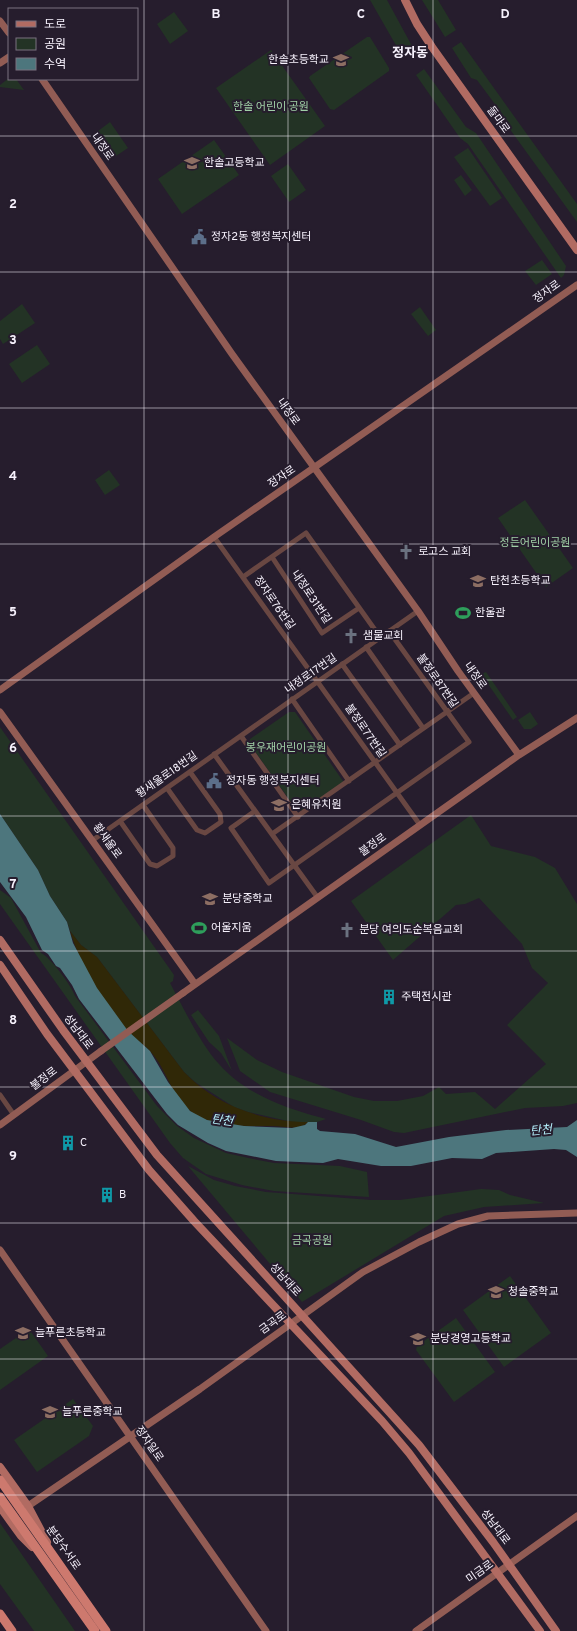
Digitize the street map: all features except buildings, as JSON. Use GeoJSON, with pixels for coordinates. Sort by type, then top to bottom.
{"type":"FeatureCollection","features":[{"type":"Feature","properties":{"kind":"highway","name":"분당수서로"},"geometry":{"type":"LineString","coordinates":[[0,1480],[106,1631]]}},
{"type":"Feature","properties":{"kind":"highway","name":"분당수서로"},"geometry":{"type":"LineString","coordinates":[[0,1497],[95,1631]]}},
{"type":"Feature","properties":{"kind":"highway"},"geometry":{"type":"LineString","coordinates":[[0,1614],[12,1631]]}},
{"type":"Feature","properties":{"kind":"main road","name":"돌마로"},"geometry":{"type":"LineString","coordinates":[[405,0],[417,24],[432,48],[577,250]]}},
{"type":"Feature","properties":{"kind":"main road","name":"성남대로"},"geometry":{"type":"LineString","coordinates":[[0,940],[87,1061],[162,1160],[419,1445],[509,1565],[556,1631]]}},
{"type":"Feature","properties":{"kind":"main road"},"geometry":{"type":"LineString","coordinates":[[0,965],[47,1034],[149,1170],[194,1221],[382,1421],[409,1453],[540,1631]]}},
{"type":"Feature","properties":{"kind":"main road"},"geometry":{"type":"LineString","coordinates":[[0,1467],[28,1506],[55,1557]]}},
{"type":"Feature","properties":{"kind":"main road"},"geometry":{"type":"LineString","coordinates":[[0,1507],[21,1536],[44,1559]]}},
{"type":"Feature","properties":{"kind":"street"},"geometry":{"type":"LineString","coordinates":[[0,20],[8,32]]}},
{"type":"Feature","properties":{"kind":"street","name":"내정로"},"geometry":{"type":"LineString","coordinates":[[43,80],[232,354],[418,610],[519,755]]}},
{"type":"Feature","properties":{"kind":"street","name":"정자로"},"geometry":{"type":"LineString","coordinates":[[0,690],[214,537],[577,285]]}},
{"type":"Feature","properties":{"kind":"street"},"geometry":{"type":"LineString","coordinates":[[243,577],[306,533],[380,637]]}},
{"type":"Feature","properties":{"kind":"street","name":"정자로76번길"},"geometry":{"type":"LineString","coordinates":[[214,537],[317,682]]}},
{"type":"Feature","properties":{"kind":"street","name":"내정로31번길"},"geometry":{"type":"LineString","coordinates":[[272,557],[322,633],[359,608]]}},
{"type":"Feature","properties":{"kind":"street","name":"내정로17번길"},"geometry":{"type":"LineString","coordinates":[[253,727],[418,610]]}},
{"type":"Feature","properties":{"kind":"street","name":"불정로87번길"},"geometry":{"type":"LineString","coordinates":[[389,631],[468,742],[396,793]]}},
{"type":"Feature","properties":{"kind":"street"},"geometry":{"type":"LineString","coordinates":[[366,647],[423,728]]}},
{"type":"Feature","properties":{"kind":"street"},"geometry":{"type":"LineString","coordinates":[[342,664],[400,745]]}},
{"type":"Feature","properties":{"kind":"street","name":"불정로77번길"},"geometry":{"type":"LineString","coordinates":[[317,682],[420,826]]}},
{"type":"Feature","properties":{"kind":"street"},"geometry":{"type":"LineString","coordinates":[[272,834],[474,692]]}},
{"type":"Feature","properties":{"kind":"street"},"geometry":{"type":"LineString","coordinates":[[292,699],[349,780]]}},
{"type":"Feature","properties":{"kind":"street","name":"황새울로"},"geometry":{"type":"LineString","coordinates":[[0,712],[196,984]]}},
{"type":"Feature","properties":{"kind":"street","name":"불정로"},"geometry":{"type":"LineString","coordinates":[[0,1125],[101,1051],[519,755],[577,718]]}},
{"type":"Feature","properties":{"kind":"street","name":"황새울로18번길"},"geometry":{"type":"LineString","coordinates":[[93,840],[253,727]]}},
{"type":"Feature","properties":{"kind":"street"},"geometry":{"type":"LineString","coordinates":[[241,736],[298,817]]}},
{"type":"Feature","properties":{"kind":"street"},"geometry":{"type":"LineString","coordinates":[[214,754],[318,898]]}},
{"type":"Feature","properties":{"kind":"street"},"geometry":{"type":"LineString","coordinates":[[167,788],[197,830],[205,833],[220,822],[220,814],[190,772]]}},
{"type":"Feature","properties":{"kind":"street"},"geometry":{"type":"LineString","coordinates":[[256,811],[231,828],[269,883],[396,793]]}},
{"type":"Feature","properties":{"kind":"street"},"geometry":{"type":"LineString","coordinates":[[120,821],[150,864],[157,866],[173,856],[173,848],[143,805]]}},
{"type":"Feature","properties":{"kind":"street"},"geometry":{"type":"LineString","coordinates":[[0,1095],[14,1115]]}},
{"type":"Feature","properties":{"kind":"street","name":"금곡로"},"geometry":{"type":"LineString","coordinates":[[28,1506],[291,1324],[363,1272],[418,1242],[458,1224],[488,1216],[577,1213]]}},
{"type":"Feature","properties":{"kind":"street","name":"정자일로"},"geometry":{"type":"LineString","coordinates":[[0,1250],[266,1631]]}},
{"type":"Feature","properties":{"kind":"street","name":"미금로"},"geometry":{"type":"LineString","coordinates":[[416,1631],[577,1516]]}},
{"type":"Feature","properties":{"kind":"green space"},"geometry":{"type":"Polygon","coordinates":[[[370,0],[387,0],[412,46],[401,54],[370,0]]]}},
{"type":"Feature","properties":{"kind":"green space"},"geometry":{"type":"Polygon","coordinates":[[[422,0],[438,0],[456,30],[445,37],[422,0]]]}},
{"type":"Feature","properties":{"kind":"green space"},"geometry":{"type":"Polygon","coordinates":[[[174,12],[188,31],[170,44],[157,24],[174,12]]]}},
{"type":"Feature","properties":{"kind":"green space"},"geometry":{"type":"Polygon","coordinates":[[[367,37],[370,37],[389,68],[389,71],[334,110],[330,109],[309,78],[310,76],[367,37]]]}},
{"type":"Feature","properties":{"kind":"green space"},"geometry":{"type":"Polygon","coordinates":[[[461,42],[577,204],[577,222],[509,128],[506,119],[477,80],[471,78],[452,48],[461,42]]]}},
{"type":"Feature","properties":{"kind":"green space","name":"한솔 어린이 공원"},"geometry":{"type":"Polygon","coordinates":[[[271,50],[325,126],[270,165],[216,88],[271,50]]]}},
{"type":"Feature","properties":{"kind":"green space"},"geometry":{"type":"Polygon","coordinates":[[[424,69],[466,127],[476,133],[566,266],[564,275],[561,278],[468,144],[460,138],[416,75],[424,69]]]}},
{"type":"Feature","properties":{"kind":"green space"},"geometry":{"type":"Polygon","coordinates":[[[8,79],[8,80],[17,80],[24,90],[0,87],[0,85],[8,79]]]}},
{"type":"Feature","properties":{"kind":"green space"},"geometry":{"type":"Polygon","coordinates":[[[110,122],[128,148],[116,156],[98,131],[110,122]]]}},
{"type":"Feature","properties":{"kind":"green space"},"geometry":{"type":"Polygon","coordinates":[[[214,140],[239,175],[182,214],[158,179],[214,140]]]}},
{"type":"Feature","properties":{"kind":"green space"},"geometry":{"type":"Polygon","coordinates":[[[468,148],[502,198],[490,206],[454,157],[468,148]]]}},
{"type":"Feature","properties":{"kind":"green space"},"geometry":{"type":"Polygon","coordinates":[[[288,164],[306,190],[289,202],[271,176],[288,164]]]}},
{"type":"Feature","properties":{"kind":"green space"},"geometry":{"type":"Polygon","coordinates":[[[461,175],[472,190],[465,196],[454,180],[461,175]]]}},
{"type":"Feature","properties":{"kind":"green space"},"geometry":{"type":"Polygon","coordinates":[[[542,260],[552,274],[536,285],[525,271],[542,260]]]}},
{"type":"Feature","properties":{"kind":"green space"},"geometry":{"type":"Polygon","coordinates":[[[22,304],[35,323],[3,344],[0,339],[0,321],[22,304]]]}},
{"type":"Feature","properties":{"kind":"green space"},"geometry":{"type":"Polygon","coordinates":[[[420,307],[436,330],[428,336],[411,314],[420,307]]]}},
{"type":"Feature","properties":{"kind":"green space"},"geometry":{"type":"Polygon","coordinates":[[[37,345],[50,364],[22,383],[9,364],[37,345]]]}},
{"type":"Feature","properties":{"kind":"green space"},"geometry":{"type":"Polygon","coordinates":[[[109,470],[120,485],[105,495],[95,480],[109,470]]]}},
{"type":"Feature","properties":{"kind":"green space","name":"정든어린이공원"},"geometry":{"type":"Polygon","coordinates":[[[525,500],[573,568],[546,587],[498,518],[525,500]]]}},
{"type":"Feature","properties":{"kind":"green space"},"geometry":{"type":"Polygon","coordinates":[[[486,672],[517,717],[513,720],[481,674],[486,672]]]}},
{"type":"Feature","properties":{"kind":"green space","name":"봉우재어린이공원"},"geometry":{"type":"Polygon","coordinates":[[[289,712],[295,712],[345,784],[301,811],[296,809],[249,743],[250,739],[289,712]]]}},
{"type":"Feature","properties":{"kind":"green space"},"geometry":{"type":"Polygon","coordinates":[[[530,712],[538,724],[531,729],[524,729],[518,720],[530,712]]]}},
{"type":"Feature","properties":{"kind":"green space"},"geometry":{"type":"Polygon","coordinates":[[[0,727],[174,975],[173,981],[170,983],[212,1056],[230,1075],[255,1092],[297,1111],[326,1119],[317,1122],[292,1122],[248,1112],[234,1107],[195,1082],[184,1072],[97,957],[81,945],[70,931],[67,922],[50,896],[38,870],[0,814],[0,727]]]}},
{"type":"Feature","properties":{"kind":"green space"},"geometry":{"type":"Polygon","coordinates":[[[471,815],[491,846],[535,857],[555,868],[577,904],[577,1103],[563,1106],[525,1108],[404,1133],[394,1132],[361,1120],[270,1092],[240,1071],[227,1038],[257,1060],[282,1072],[354,1097],[374,1101],[397,1101],[423,1096],[439,1087],[446,1094],[475,1092],[495,1109],[546,1064],[507,1025],[548,983],[532,968],[522,944],[479,898],[465,904],[456,905],[393,960],[351,901],[471,815]]]}},
{"type":"Feature","properties":{"kind":"green space"},"geometry":{"type":"Polygon","coordinates":[[[0,890],[11,898],[41,953],[50,960],[60,972],[75,996],[157,1106],[177,1126],[194,1138],[226,1153],[274,1163],[340,1166],[367,1172],[369,1197],[274,1191],[242,1185],[206,1174],[183,1158],[170,1143],[0,904],[0,890]]]}},
{"type":"Feature","properties":{"kind":"green space"},"geometry":{"type":"Polygon","coordinates":[[[198,1010],[219,1036],[232,1071],[221,1053],[209,1042],[191,1015],[198,1010]]]}},
{"type":"Feature","properties":{"kind":"green space","name":"금곡공원"},"geometry":{"type":"Polygon","coordinates":[[[188,1166],[214,1180],[266,1192],[371,1200],[400,1200],[481,1189],[499,1190],[510,1195],[544,1203],[484,1207],[444,1216],[302,1302],[188,1166]]]}},
{"type":"Feature","properties":{"kind":"green space"},"geometry":{"type":"Polygon","coordinates":[[[510,1276],[551,1333],[504,1367],[463,1310],[510,1276]]]}},
{"type":"Feature","properties":{"kind":"green space"},"geometry":{"type":"Polygon","coordinates":[[[456,1318],[495,1372],[454,1402],[416,1350],[417,1346],[456,1318]]]}},
{"type":"Feature","properties":{"kind":"green space"},"geometry":{"type":"Polygon","coordinates":[[[29,1329],[48,1356],[0,1390],[0,1349],[29,1329]]]}},
{"type":"Feature","properties":{"kind":"green space"},"geometry":{"type":"Polygon","coordinates":[[[73,1399],[93,1426],[89,1436],[37,1472],[14,1440],[73,1399]]]}},
{"type":"Feature","properties":{"kind":"green space"},"geometry":{"type":"Polygon","coordinates":[[[0,1523],[75,1631],[34,1631],[0,1584],[0,1523]]]}},
{"type":"Feature","properties":{"kind":"sand"},"geometry":{"type":"Polygon","coordinates":[[[70,931],[81,945],[97,957],[184,1072],[196,1084],[225,1102],[257,1115],[274,1119],[308,1122],[300,1127],[233,1125],[206,1120],[189,1110],[176,1094],[161,1067],[148,1048],[130,1034],[102,997],[80,957],[70,931]]]}},
{"type":"Feature","properties":{"kind":"water","name":"탄천"},"geometry":{"type":"Polygon","coordinates":[[[0,814],[38,870],[50,896],[67,922],[73,943],[97,988],[128,1031],[150,1051],[168,1082],[190,1111],[207,1120],[244,1126],[292,1128],[305,1125],[308,1122],[317,1122],[317,1129],[320,1131],[355,1134],[396,1147],[449,1137],[506,1130],[567,1127],[577,1120],[577,1157],[566,1150],[554,1149],[496,1153],[482,1159],[452,1158],[411,1166],[381,1166],[338,1159],[323,1163],[276,1161],[226,1151],[208,1143],[178,1125],[167,1114],[79,999],[72,985],[60,968],[56,966],[48,954],[42,950],[26,917],[0,882],[0,814]]]}},
{"type":"Feature","properties":{"kind":"place","name":"한솔초등학교"},"geometry":{"type":"Point","coordinates":[341,60]}},
{"type":"Feature","properties":{"kind":"place","name":"한솔고등학교"},"geometry":{"type":"Point","coordinates":[192,163]}},
{"type":"Feature","properties":{"kind":"place","name":"정자2동 행정복지센터"},"geometry":{"type":"Point","coordinates":[199,237]}},
{"type":"Feature","properties":{"kind":"place","name":"로고스 교회"},"geometry":{"type":"Point","coordinates":[406,552]}},
{"type":"Feature","properties":{"kind":"place","name":"탄천초등학교"},"geometry":{"type":"Point","coordinates":[478,581]}},
{"type":"Feature","properties":{"kind":"place","name":"한울관"},"geometry":{"type":"Point","coordinates":[463,613]}},
{"type":"Feature","properties":{"kind":"place","name":"샘물교회"},"geometry":{"type":"Point","coordinates":[351,636]}},
{"type":"Feature","properties":{"kind":"place","name":"정자동 행정복지센터"},"geometry":{"type":"Point","coordinates":[214,781]}},
{"type":"Feature","properties":{"kind":"place","name":"은혜유치원"},"geometry":{"type":"Point","coordinates":[279,805]}},
{"type":"Feature","properties":{"kind":"place","name":"분당중학교"},"geometry":{"type":"Point","coordinates":[210,899]}},
{"type":"Feature","properties":{"kind":"place","name":"어울지움"},"geometry":{"type":"Point","coordinates":[199,928]}},
{"type":"Feature","properties":{"kind":"place","name":"분당 여의도순복음교회"},"geometry":{"type":"Point","coordinates":[347,930]}},
{"type":"Feature","properties":{"kind":"place","name":"주택전시관"},"geometry":{"type":"Point","coordinates":[389,997]}},
{"type":"Feature","properties":{"kind":"place","name":"C"},"geometry":{"type":"Point","coordinates":[68,1143]}},
{"type":"Feature","properties":{"kind":"place","name":"B"},"geometry":{"type":"Point","coordinates":[107,1195]}},
{"type":"Feature","properties":{"kind":"place","name":"청솔중학교"},"geometry":{"type":"Point","coordinates":[496,1292]}},
{"type":"Feature","properties":{"kind":"place","name":"늘푸른초등학교"},"geometry":{"type":"Point","coordinates":[23,1333]}},
{"type":"Feature","properties":{"kind":"place","name":"분당경영고등학교"},"geometry":{"type":"Point","coordinates":[418,1339]}},
{"type":"Feature","properties":{"kind":"place","name":"늘푸른중학교"},"geometry":{"type":"Point","coordinates":[50,1412]}},
{"type":"Feature","properties":{"kind":"district","name":"정자동"},"geometry":{"type":"Point","coordinates":[410,54]}}]}
